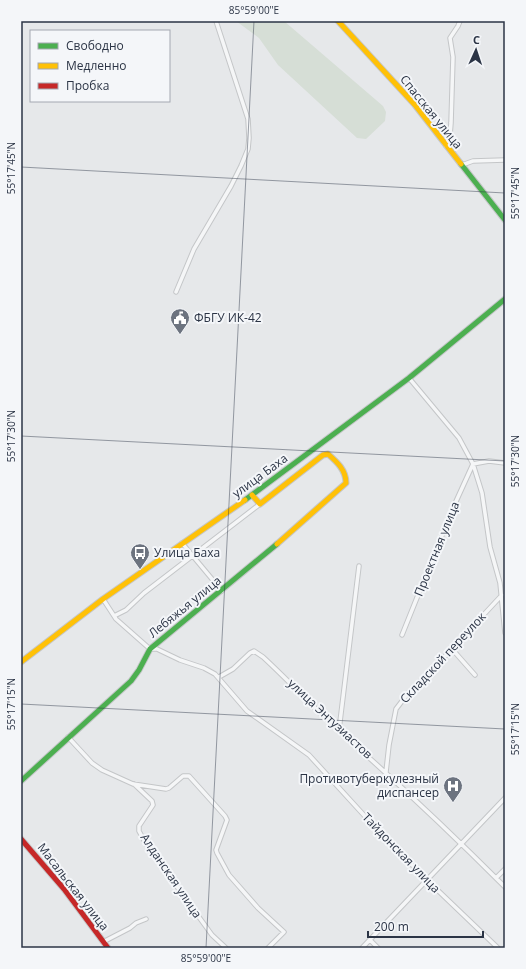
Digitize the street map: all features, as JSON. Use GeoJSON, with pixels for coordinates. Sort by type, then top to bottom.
{"type":"FeatureCollection","features":[{"type":"Feature","properties":{"kind":"street"},"geometry":{"type":"LineString","coordinates":[[176,292],[194,249],[231,186],[248,149],[248,119],[216,21]]}},
{"type":"Feature","properties":{"kind":"street","name":"Спасская улица"},"geometry":{"type":"LineString","coordinates":[[338,21],[415,105],[505,220]]}},
{"type":"Feature","properties":{"kind":"street"},"geometry":{"type":"LineString","coordinates":[[446,146],[450,135],[451,116],[453,57],[450,46],[450,38],[460,21]]}},
{"type":"Feature","properties":{"kind":"street"},"geometry":{"type":"LineString","coordinates":[[462,166],[472,161],[505,160]]}},
{"type":"Feature","properties":{"kind":"street","name":"улица Баха"},"geometry":{"type":"LineString","coordinates":[[21,662],[103,599],[252,495],[409,378],[505,299]]}},
{"type":"Feature","properties":{"kind":"street"},"geometry":{"type":"LineString","coordinates":[[409,378],[459,438],[473,464],[482,493],[490,547],[500,583],[505,633]]}},
{"type":"Feature","properties":{"kind":"street","name":"Лебяжья улица"},"geometry":{"type":"LineString","coordinates":[[21,781],[131,681],[139,670],[150,649],[285,538],[346,483],[347,478],[342,468],[328,454],[323,455],[260,504]]}},
{"type":"Feature","properties":{"kind":"street"},"geometry":{"type":"LineString","coordinates":[[473,464],[489,461],[505,463]]}},
{"type":"Feature","properties":{"kind":"street","name":"Проектная улица"},"geometry":{"type":"LineString","coordinates":[[402,635],[453,508],[473,464]]}},
{"type":"Feature","properties":{"kind":"street"},"geometry":{"type":"LineString","coordinates":[[114,616],[126,610],[144,594],[260,504],[252,495]]}},
{"type":"Feature","properties":{"kind":"street"},"geometry":{"type":"LineString","coordinates":[[182,543],[222,591]]}},
{"type":"Feature","properties":{"kind":"street"},"geometry":{"type":"LineString","coordinates":[[338,730],[359,566]]}},
{"type":"Feature","properties":{"kind":"street","name":"Складской переулок"},"geometry":{"type":"LineString","coordinates":[[386,772],[389,745],[396,709],[410,692],[502,595]]}},
{"type":"Feature","properties":{"kind":"street","name":"Тайдонская улица"},"geometry":{"type":"LineString","coordinates":[[103,599],[114,616],[126,629],[150,649],[157,649],[180,660],[204,668],[219,677],[247,711],[310,755],[372,824],[427,880],[498,948]]}},
{"type":"Feature","properties":{"kind":"street"},"geometry":{"type":"LineString","coordinates":[[452,649],[475,675]]}},
{"type":"Feature","properties":{"kind":"street","name":"улица Энтузиастов"},"geometry":{"type":"LineString","coordinates":[[219,677],[233,669],[254,651],[263,657],[338,730],[386,772],[462,844],[505,887]]}},
{"type":"Feature","properties":{"kind":"street"},"geometry":{"type":"LineString","coordinates":[[68,737],[97,767],[133,784],[166,789],[170,788],[183,776],[189,776],[227,820],[216,850],[229,875],[258,908],[284,932],[268,948]]}},
{"type":"Feature","properties":{"kind":"street","name":"Алданская улица"},"geometry":{"type":"LineString","coordinates":[[133,784],[152,801],[153,805],[139,826],[139,831],[146,844],[212,935],[226,948]]}},
{"type":"Feature","properties":{"kind":"street"},"geometry":{"type":"LineString","coordinates":[[362,948],[505,798]]}},
{"type":"Feature","properties":{"kind":"street","name":"Масальская улица"},"geometry":{"type":"LineString","coordinates":[[21,839],[64,889],[108,948]]}},
{"type":"Feature","properties":{"kind":"street"},"geometry":{"type":"LineString","coordinates":[[496,878],[505,869]]}},
{"type":"Feature","properties":{"kind":"street"},"geometry":{"type":"LineString","coordinates":[[103,942],[130,928],[136,922],[146,919]]}},
{"type":"Feature","properties":{"kind":"street"},"geometry":{"type":"LineString","coordinates":[[370,940],[378,948]]}},
{"type":"Feature","properties":{"kind":"shaded area"},"geometry":{"type":"Polygon","coordinates":[[[236,21],[284,21],[383,106],[386,112],[385,121],[366,139],[357,138],[278,65],[259,38],[236,21]]]}},
{"type":"Feature","properties":{"kind":"traffic: fast"},"geometry":{"type":"LineString","coordinates":[[461,164],[505,220]]}},
{"type":"Feature","properties":{"kind":"traffic: fast"},"geometry":{"type":"LineString","coordinates":[[245,500],[409,378],[505,299]]}},
{"type":"Feature","properties":{"kind":"traffic: fast"},"geometry":{"type":"LineString","coordinates":[[21,781],[131,681],[139,670],[150,649],[277,544]]}},
{"type":"Feature","properties":{"kind":"traffic: slow"},"geometry":{"type":"LineString","coordinates":[[338,21],[415,105],[461,164]]}},
{"type":"Feature","properties":{"kind":"traffic: slow"},"geometry":{"type":"LineString","coordinates":[[252,495],[260,504],[323,455],[328,454],[343,470],[346,483],[277,544]]}},
{"type":"Feature","properties":{"kind":"traffic: slow"},"geometry":{"type":"LineString","coordinates":[[21,662],[103,599],[245,500]]}},
{"type":"Feature","properties":{"kind":"traffic: jam"},"geometry":{"type":"LineString","coordinates":[[21,839],[64,889],[108,948]]}},
{"type":"Feature","properties":{"kind":"place","name":"ФБГУ ИК-42"},"geometry":{"type":"Point","coordinates":[180,335]}},
{"type":"Feature","properties":{"kind":"place","name":"Улица Баха"},"geometry":{"type":"Point","coordinates":[140,570]}},
{"type":"Feature","properties":{"kind":"place","name":"Противотуберкулезный диспансер"},"geometry":{"type":"Point","coordinates":[453,803]}}]}
